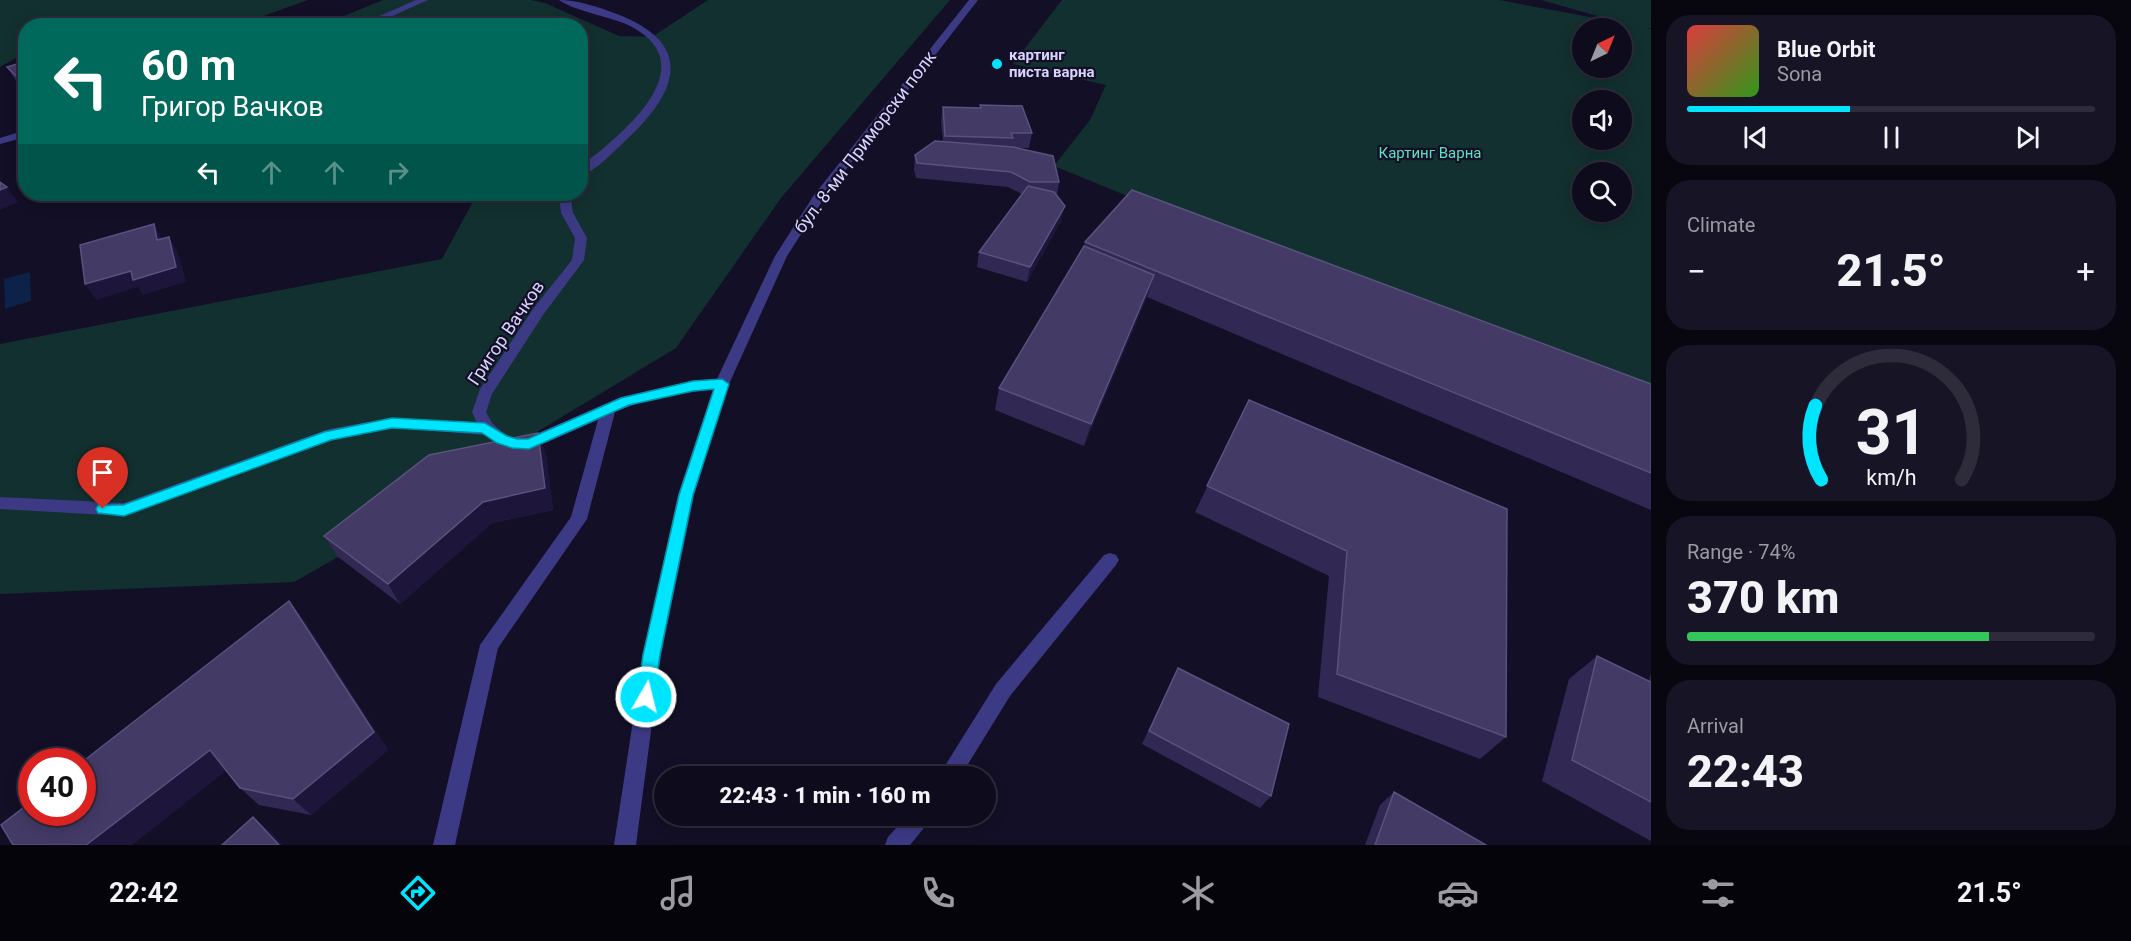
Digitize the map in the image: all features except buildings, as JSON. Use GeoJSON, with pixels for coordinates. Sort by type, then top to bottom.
{"type":"FeatureCollection","features":[{"type":"Feature","properties":{"kind":"street"},"geometry":{"type":"LineString","coordinates":[[380,18],[424,0]]}},
{"type":"Feature","properties":{"kind":"street"},"geometry":{"type":"LineString","coordinates":[[563,0],[622,20],[652,37],[667,60],[665,81],[648,113],[626,136],[588,167]]}},
{"type":"Feature","properties":{"kind":"street","name":"бул. 8-ми Приморски полк"},"geometry":{"type":"LineString","coordinates":[[625,845],[651,655],[686,495],[722,384],[781,256],[820,195],[974,0]]}},
{"type":"Feature","properties":{"kind":"street"},"geometry":{"type":"LineString","coordinates":[[0,141],[18,135]]}},
{"type":"Feature","properties":{"kind":"street","name":"Григор Вачков"},"geometry":{"type":"LineString","coordinates":[[485,429],[479,412],[485,393],[538,312],[578,260],[581,238],[567,213],[565,201]]}},
{"type":"Feature","properties":{"kind":"street"},"geometry":{"type":"LineString","coordinates":[[0,503],[124,510],[329,435],[392,423],[485,429],[502,440],[529,444],[626,401],[671,390],[722,384]]}},
{"type":"Feature","properties":{"kind":"street"},"geometry":{"type":"LineString","coordinates":[[444,845],[489,645],[579,519],[608,410]]}},
{"type":"Feature","properties":{"kind":"street"},"geometry":{"type":"LineString","coordinates":[[955,766],[1003,690],[1110,560]]}},
{"type":"Feature","properties":{"kind":"street"},"geometry":{"type":"LineString","coordinates":[[896,845],[912,826]]}},
{"type":"Feature","properties":{"kind":"green space"},"geometry":{"type":"Polygon","coordinates":[[[0,0],[308,0],[258,18],[18,18],[18,57],[0,67],[0,0]]]}},
{"type":"Feature","properties":{"kind":"green space"},"geometry":{"type":"Polygon","coordinates":[[[383,0],[531,0],[545,3],[579,18],[339,18],[383,0]]]}},
{"type":"Feature","properties":{"kind":"green space"},"geometry":{"type":"Polygon","coordinates":[[[708,0],[950,0],[781,198],[676,348],[294,582],[0,594],[0,344],[442,259],[473,201],[588,201],[588,22],[619,36],[652,37],[708,0]]]}},
{"type":"Feature","properties":{"kind":"green space","name":"Картинг Варна"},"geometry":{"type":"Polygon","coordinates":[[[1062,0],[1499,0],[1595,18],[1572,18],[1572,78],[1632,78],[1632,18],[1604,18],[1541,0],[1651,0],[1651,28],[1647,28],[1651,29],[1651,410],[1054,166],[1090,120],[1106,85],[1013,64],[1062,0]]]}},
{"type":"Feature","properties":{"kind":"water"},"geometry":{"type":"Polygon","coordinates":[[[30,272],[31,301],[5,309],[4,279],[30,272]]]}},
{"type":"Feature","properties":{"kind":"place","name":"картинг писта варна"},"geometry":{"type":"Point","coordinates":[997,64]}},
{"type":"Feature","properties":{"kind":"route"},"geometry":{"type":"LineString","coordinates":[[103,509],[124,510],[329,435],[392,423],[485,429],[502,440],[529,444],[597,416],[626,401],[693,386],[722,384],[686,495],[651,655],[646,697]]}}]}
